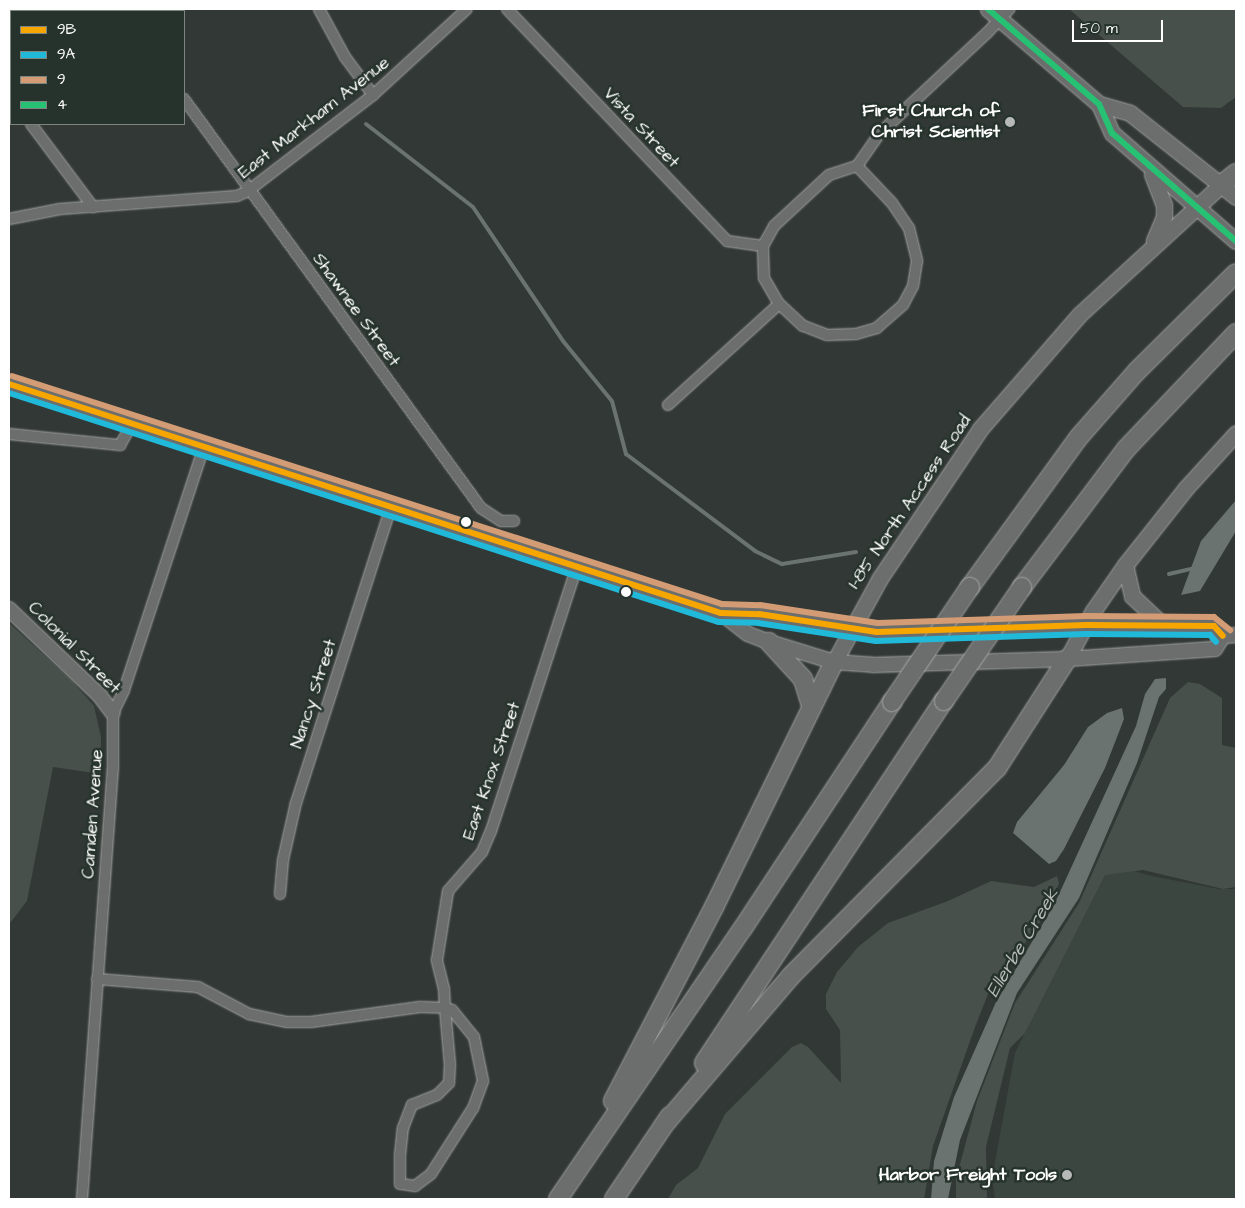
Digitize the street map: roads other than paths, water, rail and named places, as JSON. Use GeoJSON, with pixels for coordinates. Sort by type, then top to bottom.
{"type":"FeatureCollection","features":[{"type":"Feature","properties":{"kind":"highway"},"geometry":{"type":"LineString","coordinates":[[558,1199],[743,928],[970,587],[1079,437],[1137,371],[1230,279]]}},
{"type":"Feature","properties":{"kind":"highway"},"geometry":{"type":"LineString","coordinates":[[614,1199],[944,701],[1022,587],[1126,449],[1236,333]]}},
{"type":"Feature","properties":{"kind":"highway"},"geometry":{"type":"LineString","coordinates":[[769,642],[803,679],[811,705]]}},
{"type":"Feature","properties":{"kind":"highway"},"geometry":{"type":"LineString","coordinates":[[663,1126],[791,976],[997,768],[1067,659]]}},
{"type":"Feature","properties":{"kind":"highway"},"geometry":{"type":"LineString","coordinates":[[577,1170],[715,905],[811,705],[834,662]]}},
{"type":"Feature","properties":{"kind":"main road"},"geometry":{"type":"LineString","coordinates":[[988,9],[1005,14],[1099,104],[1112,133],[1236,241]]}},
{"type":"Feature","properties":{"kind":"main road"},"geometry":{"type":"LineString","coordinates":[[1099,104],[1130,113],[1229,179],[1236,196]]}},
{"type":"Feature","properties":{"kind":"main road"},"geometry":{"type":"LineString","coordinates":[[1148,166],[1162,195],[1164,205],[1161,228],[1151,248]]}},
{"type":"Feature","properties":{"kind":"main road","name":"I-85 North Access Road"},"geometry":{"type":"LineString","coordinates":[[834,662],[850,628],[937,490],[980,429],[1080,314],[1229,179]]}},
{"type":"Feature","properties":{"kind":"main road"},"geometry":{"type":"LineString","coordinates":[[9,384],[721,613],[759,614],[877,632],[1086,625],[1214,626],[1229,636],[1215,649],[1067,659],[873,665],[834,662],[769,642],[748,634],[721,613]]}},
{"type":"Feature","properties":{"kind":"main road"},"geometry":{"type":"LineString","coordinates":[[1067,659],[1086,625],[1126,565],[1186,488],[1236,433]]}},
{"type":"Feature","properties":{"kind":"main road"},"geometry":{"type":"LineString","coordinates":[[1126,565],[1132,596],[1164,626]]}},
{"type":"Feature","properties":{"kind":"main road","name":"Colonial Street"},"geometry":{"type":"LineString","coordinates":[[9,609],[100,696],[113,713]]}},
{"type":"Feature","properties":{"kind":"street"},"geometry":{"type":"LineString","coordinates":[[319,9],[346,57],[373,95]]}},
{"type":"Feature","properties":{"kind":"street","name":"East Markham Avenue"},"geometry":{"type":"LineString","coordinates":[[9,219],[60,209],[236,196],[248,191],[411,64],[467,9]]}},
{"type":"Feature","properties":{"kind":"street","name":"Vista Street"},"geometry":{"type":"LineString","coordinates":[[507,9],[727,242],[763,246]]}},
{"type":"Feature","properties":{"kind":"street"},"geometry":{"type":"LineString","coordinates":[[856,166],[892,203],[909,228],[917,261],[909,295],[892,318],[877,328],[856,334],[818,333],[793,320],[779,304],[764,278],[763,246],[774,226],[829,175],[856,166],[880,133],[1005,14]]}},
{"type":"Feature","properties":{"kind":"street","name":"Shawnee Street"},"geometry":{"type":"LineString","coordinates":[[185,100],[248,191],[480,508],[501,521],[514,520]]}},
{"type":"Feature","properties":{"kind":"street"},"geometry":{"type":"LineString","coordinates":[[32,125],[93,207]]}},
{"type":"Feature","properties":{"kind":"street"},"geometry":{"type":"LineString","coordinates":[[668,405],[779,304]]}},
{"type":"Feature","properties":{"kind":"street"},"geometry":{"type":"LineString","coordinates":[[9,434],[120,445],[132,424]]}},
{"type":"Feature","properties":{"kind":"street","name":"Camden Avenue"},"geometry":{"type":"LineString","coordinates":[[82,1199],[113,768],[113,713],[124,690],[204,446]]}},
{"type":"Feature","properties":{"kind":"street","name":"Nancy Street"},"geometry":{"type":"LineString","coordinates":[[280,894],[283,860],[296,803],[391,507]]}},
{"type":"Feature","properties":{"kind":"street","name":"East Knox Street"},"geometry":{"type":"LineString","coordinates":[[445,1008],[458,1014],[474,1037],[483,1081],[473,1108],[431,1174],[415,1186],[400,1184],[403,1128],[412,1105],[437,1095],[448,1084],[450,1065],[445,1008],[437,960],[448,891],[482,852],[491,831],[577,567]]}},
{"type":"Feature","properties":{"kind":"street"},"geometry":{"type":"LineString","coordinates":[[97,979],[130,979],[198,987],[248,1014],[288,1022],[311,1022],[420,1008],[445,1008]]}},
{"type":"Feature","properties":{"kind":"waterway"},"geometry":{"type":"LineString","coordinates":[[366,124],[473,207],[563,341],[612,401],[626,454],[755,551],[782,564],[856,552]]}},
{"type":"Feature","properties":{"kind":"waterway"},"geometry":{"type":"LineString","coordinates":[[1169,574],[1194,568]]}},
{"type":"Feature","properties":{"kind":"place","name":"First Church of Christ Scientist"},"geometry":{"type":"Point","coordinates":[1010,122]}},
{"type":"Feature","properties":{"kind":"place","name":"Harbor Freight Tools"},"geometry":{"type":"Point","coordinates":[1067,1175]}},
{"type":"Feature","properties":{"kind":"water label","name":"Ellerbe Creek"},"geometry":{"type":"Point","coordinates":[1023,943]}}]}
